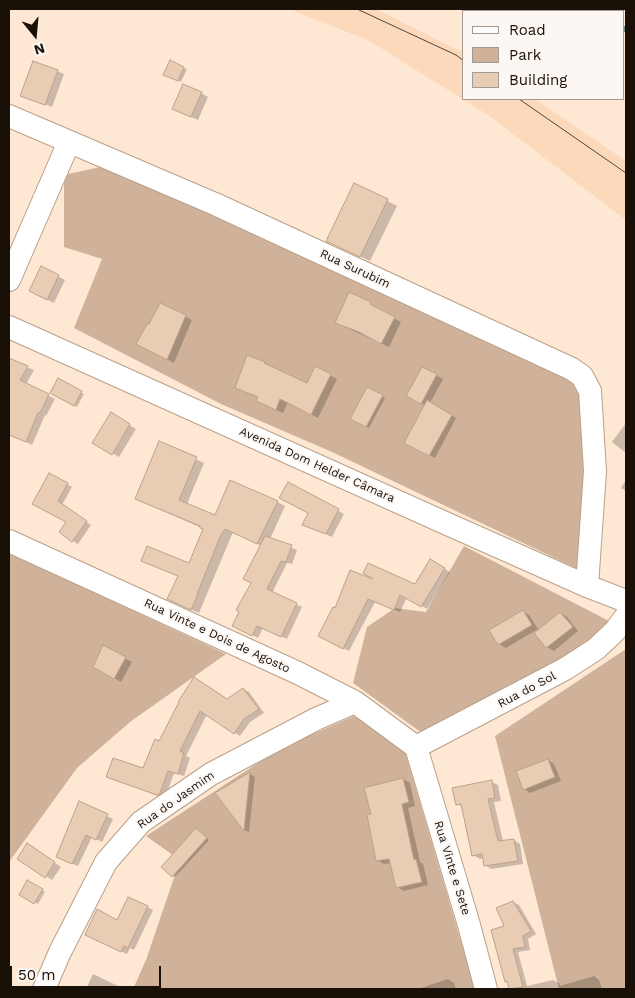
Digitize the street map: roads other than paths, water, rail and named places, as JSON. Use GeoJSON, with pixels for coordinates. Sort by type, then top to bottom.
{"type":"FeatureCollection","features":[{"type":"Feature","properties":{"kind":"street","name":"Rua Surubim"},"geometry":{"type":"LineString","coordinates":[[9,116],[215,204],[572,369],[582,376],[590,391],[595,471],[587,586]]}},
{"type":"Feature","properties":{"kind":"street"},"geometry":{"type":"LineString","coordinates":[[9,280],[69,142]]}},
{"type":"Feature","properties":{"kind":"street","name":"Avenida Dom Helder Câmara"},"geometry":{"type":"LineString","coordinates":[[9,327],[587,586],[626,601]]}},
{"type":"Feature","properties":{"kind":"street","name":"Rua Vinte e Dois de Agosto"},"geometry":{"type":"LineString","coordinates":[[9,541],[298,673],[355,702],[416,747]]}},
{"type":"Feature","properties":{"kind":"street","name":"Rua do Sol"},"geometry":{"type":"LineString","coordinates":[[416,747],[565,669],[596,650],[615,631],[626,616]]}},
{"type":"Feature","properties":{"kind":"street","name":"Rua do Jasmim"},"geometry":{"type":"LineString","coordinates":[[44,989],[60,952],[106,862],[140,822],[211,774],[316,719],[355,702]]}},
{"type":"Feature","properties":{"kind":"street","name":"Rua Vinte e Sete"},"geometry":{"type":"LineString","coordinates":[[416,747],[486,989]]}},
{"type":"Feature","properties":{"kind":"tram line"},"geometry":{"type":"LineString","coordinates":[[357,9],[462,60]]}},
{"type":"Feature","properties":{"kind":"tram line"},"geometry":{"type":"LineString","coordinates":[[520,100],[626,173]]}}]}
